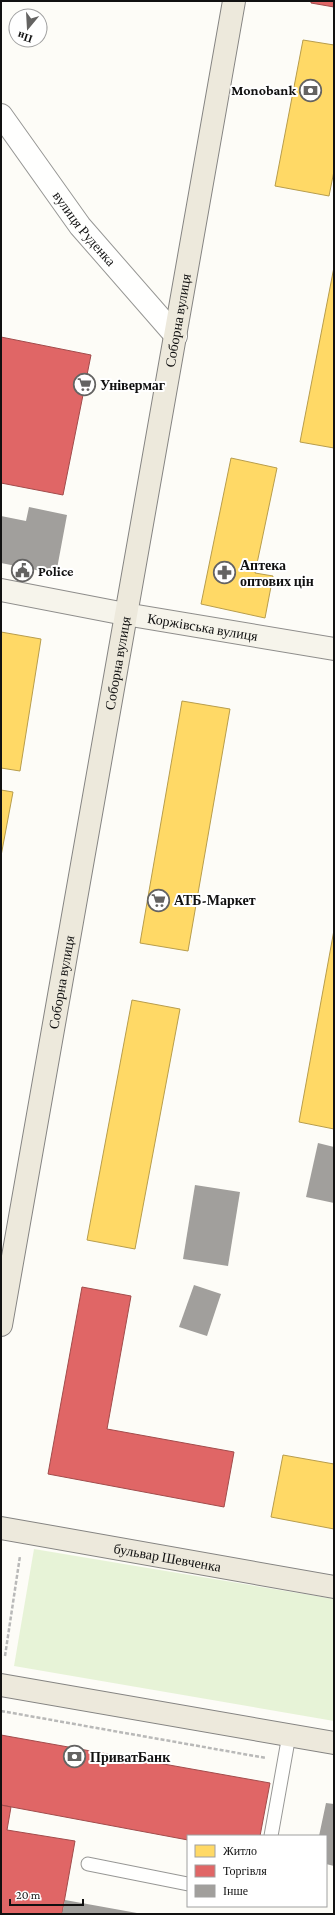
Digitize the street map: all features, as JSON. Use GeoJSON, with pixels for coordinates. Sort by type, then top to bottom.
{"type":"FeatureCollection","features":[{"type":"Feature","properties":{"kind":"main road","name":"Соборна вулиця"},"geometry":{"type":"LineString","coordinates":[[1,1325],[234,1]]}},
{"type":"Feature","properties":{"kind":"main road","name":"бульвар Шевченка"},"geometry":{"type":"LineString","coordinates":[[1,1528],[334,1587]]}},
{"type":"Feature","properties":{"kind":"main road"},"geometry":{"type":"LineString","coordinates":[[1,1685],[334,1743]]}},
{"type":"Feature","properties":{"kind":"street","name":"вулиця Руденка"},"geometry":{"type":"LineString","coordinates":[[1,115],[80,226],[176,336]]}},
{"type":"Feature","properties":{"kind":"street","name":"Коржівська вулиця"},"geometry":{"type":"LineString","coordinates":[[1,590],[125,614],[334,649]]}},
{"type":"Feature","properties":{"kind":"lane"},"geometry":{"type":"LineString","coordinates":[[271,1835],[288,1735]]}},
{"type":"Feature","properties":{"kind":"lane"},"geometry":{"type":"LineString","coordinates":[[88,1864],[187,1884]]}},
{"type":"Feature","properties":{"kind":"path"},"geometry":{"type":"LineString","coordinates":[[5,1656],[21,1550]]}},
{"type":"Feature","properties":{"kind":"path"},"geometry":{"type":"LineString","coordinates":[[1,1711],[284,1761]]}},
{"type":"Feature","properties":{"kind":"green space"},"geometry":{"type":"Polygon","coordinates":[[[34,1549],[334,1599],[334,1721],[14,1666],[34,1549]]]}},
{"type":"Feature","properties":{"kind":"building: Житло"},"geometry":{"type":"Polygon","coordinates":[[[303,40],[334,45],[334,171],[329,196],[275,186],[303,40]]]}},
{"type":"Feature","properties":{"kind":"building: Житло"},"geometry":{"type":"Polygon","coordinates":[[[334,267],[334,448],[300,442],[334,267]]]}},
{"type":"Feature","properties":{"kind":"building: Житло"},"geometry":{"type":"Polygon","coordinates":[[[231,458],[277,468],[255,573],[273,576],[265,618],[201,604],[231,458]]]}},
{"type":"Feature","properties":{"kind":"building: Житло"},"geometry":{"type":"Polygon","coordinates":[[[1,632],[41,639],[20,771],[1,768],[1,632]]]}},
{"type":"Feature","properties":{"kind":"building: Житло"},"geometry":{"type":"Polygon","coordinates":[[[182,701],[230,709],[188,951],[140,943],[182,701]]]}},
{"type":"Feature","properties":{"kind":"building: Житло"},"geometry":{"type":"Polygon","coordinates":[[[1,790],[13,792],[1,856],[1,790]]]}},
{"type":"Feature","properties":{"kind":"building: Житло"},"geometry":{"type":"Polygon","coordinates":[[[334,930],[334,1129],[299,1122],[334,930]]]}},
{"type":"Feature","properties":{"kind":"building: Житло"},"geometry":{"type":"Polygon","coordinates":[[[132,1000],[180,1009],[135,1249],[87,1240],[132,1000]]]}},
{"type":"Feature","properties":{"kind":"building: Житло"},"geometry":{"type":"Polygon","coordinates":[[[283,1455],[334,1464],[334,1529],[271,1517],[283,1455]]]}},
{"type":"Feature","properties":{"kind":"building: Торгівля"},"geometry":{"type":"Polygon","coordinates":[[[311,1],[334,1],[334,7],[311,3],[311,1]]]}},
{"type":"Feature","properties":{"kind":"building: Торгівля"},"geometry":{"type":"Polygon","coordinates":[[[1,337],[91,355],[63,495],[1,483],[1,337]]]}},
{"type":"Feature","properties":{"kind":"building: Торгівля"},"geometry":{"type":"Polygon","coordinates":[[[82,1287],[131,1296],[107,1429],[234,1452],[224,1507],[48,1474],[82,1287]]]}},
{"type":"Feature","properties":{"kind":"building: Торгівля"},"geometry":{"type":"Polygon","coordinates":[[[1,1735],[270,1783],[260,1835],[187,1835],[187,1840],[1,1805],[1,1735]]]}},
{"type":"Feature","properties":{"kind":"building: Торгівля"},"geometry":{"type":"Polygon","coordinates":[[[1,1805],[11,1807],[7,1830],[75,1841],[62,1914],[1,1914],[1,1805]]]}},
{"type":"Feature","properties":{"kind":"building: Інше"},"geometry":{"type":"Polygon","coordinates":[[[29,507],[67,515],[56,574],[1,563],[1,516],[26,521],[29,507]]]}},
{"type":"Feature","properties":{"kind":"building: Інше"},"geometry":{"type":"Polygon","coordinates":[[[318,1143],[334,1147],[334,1203],[306,1197],[318,1143]]]}},
{"type":"Feature","properties":{"kind":"building: Інше"},"geometry":{"type":"Polygon","coordinates":[[[195,1185],[240,1192],[228,1266],[183,1259],[195,1185]]]}},
{"type":"Feature","properties":{"kind":"building: Інше"},"geometry":{"type":"Polygon","coordinates":[[[194,1285],[221,1294],[207,1336],[179,1327],[194,1285]]]}},
{"type":"Feature","properties":{"kind":"building: Інше"},"geometry":{"type":"Polygon","coordinates":[[[326,1803],[334,1804],[334,1866],[327,1864],[327,1835],[319,1835],[326,1803]]]}},
{"type":"Feature","properties":{"kind":"building: Інше"},"geometry":{"type":"Polygon","coordinates":[[[65,1900],[137,1913],[137,1914],[62,1914],[65,1900]]]}},
{"type":"Feature","properties":{"kind":"place","name":"Monobank"},"geometry":{"type":"Point","coordinates":[311,90]}},
{"type":"Feature","properties":{"kind":"place","name":"Універмаг"},"geometry":{"type":"Point","coordinates":[85,385]}},
{"type":"Feature","properties":{"kind":"place","name":"Police"},"geometry":{"type":"Point","coordinates":[22,571]}},
{"type":"Feature","properties":{"kind":"place","name":"Аптека оптових цін"},"geometry":{"type":"Point","coordinates":[224,573]}},
{"type":"Feature","properties":{"kind":"place","name":"АТБ-Маркет"},"geometry":{"type":"Point","coordinates":[159,900]}},
{"type":"Feature","properties":{"kind":"place","name":"ПриватБанк"},"geometry":{"type":"Point","coordinates":[74,1757]}}]}
